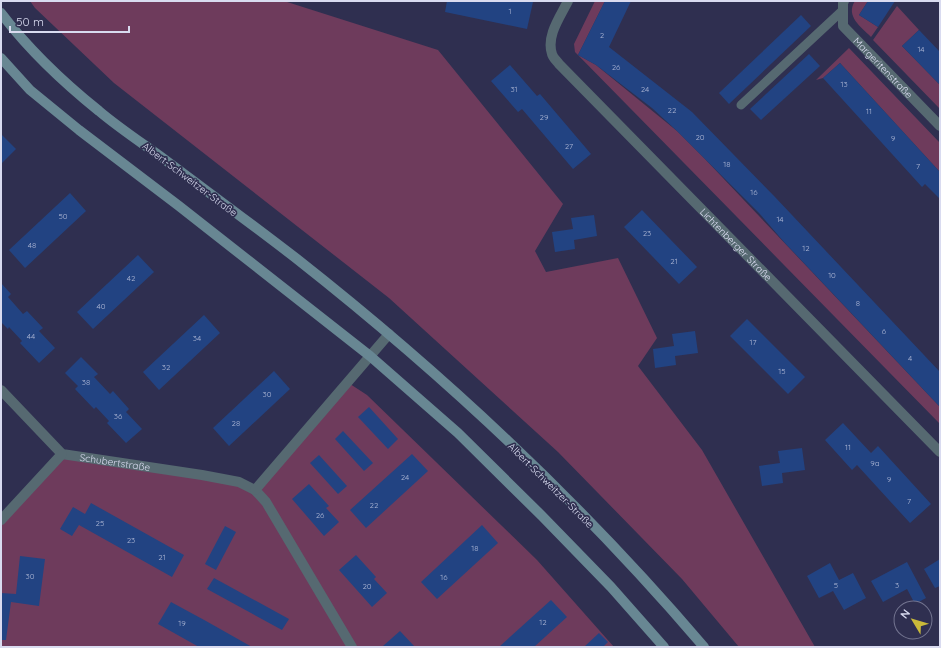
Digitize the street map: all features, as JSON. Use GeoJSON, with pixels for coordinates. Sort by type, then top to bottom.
{"type":"FeatureCollection","features":[{"type":"Feature","properties":{"kind":"main road","name":"Albert-Schweitzer-Straße"},"geometry":{"type":"LineString","coordinates":[[1,13],[16,32],[52,70],[99,111],[297,259],[389,334],[476,411],[560,493],[630,566],[704,647]]}},
{"type":"Feature","properties":{"kind":"main road"},"geometry":{"type":"LineString","coordinates":[[1,58],[30,90],[79,130],[179,206],[370,356],[458,433],[611,587],[664,647]]}},
{"type":"Feature","properties":{"kind":"street","name":"Lichtenberger Straße"},"geometry":{"type":"LineString","coordinates":[[568,1],[554,29],[550,44],[552,55],[559,64],[940,450]]}},
{"type":"Feature","properties":{"kind":"street","name":"Margeritenstraße"},"geometry":{"type":"LineString","coordinates":[[843,5],[843,26],[940,126]]}},
{"type":"Feature","properties":{"kind":"street"},"geometry":{"type":"LineString","coordinates":[[255,490],[389,334]]}},
{"type":"Feature","properties":{"kind":"street"},"geometry":{"type":"LineString","coordinates":[[1,390],[62,454],[1,520]]}},
{"type":"Feature","properties":{"kind":"street","name":"Schubertstraße"},"geometry":{"type":"LineString","coordinates":[[62,454],[202,475],[239,482],[255,490],[266,502],[352,647]]}},
{"type":"Feature","properties":{"kind":"lane"},"geometry":{"type":"LineString","coordinates":[[741,105],[843,5]]}},
{"type":"Feature","properties":{"kind":"shaded area"},"geometry":{"type":"Polygon","coordinates":[[[30,1],[284,1],[438,50],[563,204],[535,251],[546,272],[618,258],[657,338],[638,366],[702,450],[815,647],[739,647],[682,579],[558,452],[389,298],[114,83],[35,8],[30,1]]]}},
{"type":"Feature","properties":{"kind":"shaded area"},"geometry":{"type":"Polygon","coordinates":[[[595,1],[605,1],[578,55],[596,65],[677,131],[705,159],[940,407],[940,424],[575,52],[574,44],[595,1]]]}},
{"type":"Feature","properties":{"kind":"shaded area"},"geometry":{"type":"Polygon","coordinates":[[[855,1],[868,1],[859,15],[878,27],[871,37],[859,25],[853,16],[852,6],[855,1]]]}},
{"type":"Feature","properties":{"kind":"shaded area"},"geometry":{"type":"Polygon","coordinates":[[[897,6],[919,30],[902,46],[940,85],[940,109],[873,40],[897,6]]]}},
{"type":"Feature","properties":{"kind":"shaded area"},"geometry":{"type":"Polygon","coordinates":[[[849,48],[940,143],[939,171],[840,63],[823,78],[816,80],[849,48]]]}},
{"type":"Feature","properties":{"kind":"shaded area"},"geometry":{"type":"Polygon","coordinates":[[[347,382],[367,395],[537,560],[614,647],[1,647],[1,520],[62,454],[218,478],[255,490],[347,382]]]}},
{"type":"Feature","properties":{"kind":"building"},"geometry":{"type":"Polygon","coordinates":[[[447,1],[533,2],[527,29],[445,12],[447,1]]]}},
{"type":"Feature","properties":{"kind":"building"},"geometry":{"type":"Polygon","coordinates":[[[605,1],[631,1],[609,47],[692,112],[775,197],[940,372],[940,407],[784,242],[759,213],[677,131],[652,108],[596,65],[578,55],[605,1]]]}},
{"type":"Feature","properties":{"kind":"building"},"geometry":{"type":"Polygon","coordinates":[[[868,1],[895,1],[878,27],[859,15],[868,1]]]}},
{"type":"Feature","properties":{"kind":"building"},"geometry":{"type":"Polygon","coordinates":[[[801,15],[811,26],[729,104],[719,93],[801,15]]]}},
{"type":"Feature","properties":{"kind":"building"},"geometry":{"type":"Polygon","coordinates":[[[919,30],[940,52],[940,85],[902,46],[919,30]]]}},
{"type":"Feature","properties":{"kind":"building"},"geometry":{"type":"Polygon","coordinates":[[[809,54],[820,66],[761,120],[750,109],[809,54]]]}},
{"type":"Feature","properties":{"kind":"building"},"geometry":{"type":"Polygon","coordinates":[[[840,63],[939,171],[940,170],[940,199],[925,184],[922,187],[823,78],[840,63]]]}},
{"type":"Feature","properties":{"kind":"building"},"geometry":{"type":"Polygon","coordinates":[[[510,65],[537,96],[540,94],[591,154],[573,169],[522,109],[518,112],[491,81],[510,65]]]}},
{"type":"Feature","properties":{"kind":"building"},"geometry":{"type":"Polygon","coordinates":[[[1,134],[16,149],[1,164],[1,134]]]}},
{"type":"Feature","properties":{"kind":"building"},"geometry":{"type":"Polygon","coordinates":[[[70,193],[86,211],[25,268],[9,250],[70,193]]]}},
{"type":"Feature","properties":{"kind":"building"},"geometry":{"type":"Polygon","coordinates":[[[642,210],[697,267],[679,284],[624,227],[642,210]]]}},
{"type":"Feature","properties":{"kind":"building"},"geometry":{"type":"Polygon","coordinates":[[[594,215],[597,236],[574,240],[575,249],[555,252],[552,232],[573,229],[571,218],[594,215]]]}},
{"type":"Feature","properties":{"kind":"building"},"geometry":{"type":"Polygon","coordinates":[[[138,255],[154,272],[93,329],[77,312],[138,255]]]}},
{"type":"Feature","properties":{"kind":"building"},"geometry":{"type":"Polygon","coordinates":[[[1,283],[11,294],[8,297],[23,314],[27,311],[43,328],[39,331],[55,348],[39,363],[20,343],[22,341],[9,327],[8,329],[1,322],[1,283]]]}},
{"type":"Feature","properties":{"kind":"building"},"geometry":{"type":"Polygon","coordinates":[[[204,315],[220,333],[159,390],[143,372],[204,315]]]}},
{"type":"Feature","properties":{"kind":"building"},"geometry":{"type":"Polygon","coordinates":[[[747,319],[805,377],[788,394],[730,336],[747,319]]]}},
{"type":"Feature","properties":{"kind":"building"},"geometry":{"type":"Polygon","coordinates":[[[695,331],[698,353],[675,356],[676,365],[655,368],[653,349],[674,346],[672,334],[695,331]]]}},
{"type":"Feature","properties":{"kind":"building"},"geometry":{"type":"Polygon","coordinates":[[[81,357],[98,374],[94,377],[110,394],[113,391],[129,409],[126,412],[142,429],[126,443],[107,423],[109,421],[96,407],[94,409],[75,389],[78,386],[65,373],[81,357]]]}},
{"type":"Feature","properties":{"kind":"building"},"geometry":{"type":"Polygon","coordinates":[[[274,371],[290,389],[229,446],[213,428],[274,371]]]}},
{"type":"Feature","properties":{"kind":"building"},"geometry":{"type":"Polygon","coordinates":[[[369,407],[398,439],[388,449],[358,417],[369,407]]]}},
{"type":"Feature","properties":{"kind":"building"},"geometry":{"type":"Polygon","coordinates":[[[843,423],[871,453],[878,446],[931,504],[910,523],[857,465],[852,470],[825,440],[843,423]]]}},
{"type":"Feature","properties":{"kind":"building"},"geometry":{"type":"Polygon","coordinates":[[[343,431],[373,463],[364,471],[335,439],[343,431]]]}},
{"type":"Feature","properties":{"kind":"building"},"geometry":{"type":"Polygon","coordinates":[[[802,448],[805,470],[782,473],[783,483],[762,486],[759,466],[780,463],[778,451],[802,448]]]}},
{"type":"Feature","properties":{"kind":"building"},"geometry":{"type":"Polygon","coordinates":[[[412,454],[428,471],[366,528],[350,510],[412,454]]]}},
{"type":"Feature","properties":{"kind":"building"},"geometry":{"type":"Polygon","coordinates":[[[319,455],[347,486],[338,494],[310,463],[319,455]]]}},
{"type":"Feature","properties":{"kind":"building"},"geometry":{"type":"Polygon","coordinates":[[[309,484],[329,506],[326,508],[339,522],[324,536],[292,499],[309,484]]]}},
{"type":"Feature","properties":{"kind":"building"},"geometry":{"type":"Polygon","coordinates":[[[91,503],[184,555],[172,577],[79,525],[72,536],[60,529],[73,507],[85,514],[91,503]]]}},
{"type":"Feature","properties":{"kind":"building"},"geometry":{"type":"Polygon","coordinates":[[[482,525],[498,543],[437,599],[421,582],[482,525]]]}},
{"type":"Feature","properties":{"kind":"building"},"geometry":{"type":"Polygon","coordinates":[[[225,526],[236,532],[216,570],[205,564],[225,526]]]}},
{"type":"Feature","properties":{"kind":"building"},"geometry":{"type":"Polygon","coordinates":[[[356,555],[376,577],[374,579],[387,593],[372,607],[339,570],[356,555]]]}},
{"type":"Feature","properties":{"kind":"building"},"geometry":{"type":"Polygon","coordinates":[[[20,556],[45,559],[39,606],[11,602],[6,640],[1,640],[1,593],[16,594],[20,556]]]}},
{"type":"Feature","properties":{"kind":"building"},"geometry":{"type":"Polygon","coordinates":[[[940,559],[940,586],[935,588],[924,569],[940,559]]]}},
{"type":"Feature","properties":{"kind":"building"},"geometry":{"type":"Polygon","coordinates":[[[907,562],[926,598],[922,600],[913,600],[907,589],[883,602],[871,581],[907,562]]]}},
{"type":"Feature","properties":{"kind":"building"},"geometry":{"type":"Polygon","coordinates":[[[830,563],[839,580],[853,573],[866,598],[844,610],[833,591],[819,598],[807,576],[830,563]]]}},
{"type":"Feature","properties":{"kind":"building"},"geometry":{"type":"Polygon","coordinates":[[[214,578],[289,619],[282,630],[207,589],[214,578]]]}},
{"type":"Feature","properties":{"kind":"building"},"geometry":{"type":"Polygon","coordinates":[[[551,600],[567,617],[534,647],[499,647],[551,600]]]}},
{"type":"Feature","properties":{"kind":"building"},"geometry":{"type":"Polygon","coordinates":[[[171,602],[252,647],[199,647],[158,624],[171,602]]]}},
{"type":"Feature","properties":{"kind":"building"},"geometry":{"type":"Polygon","coordinates":[[[400,631],[415,647],[383,646],[400,631]]]}},
{"type":"Feature","properties":{"kind":"building"},"geometry":{"type":"Polygon","coordinates":[[[599,633],[608,642],[603,647],[584,647],[599,633]]]}}]}
